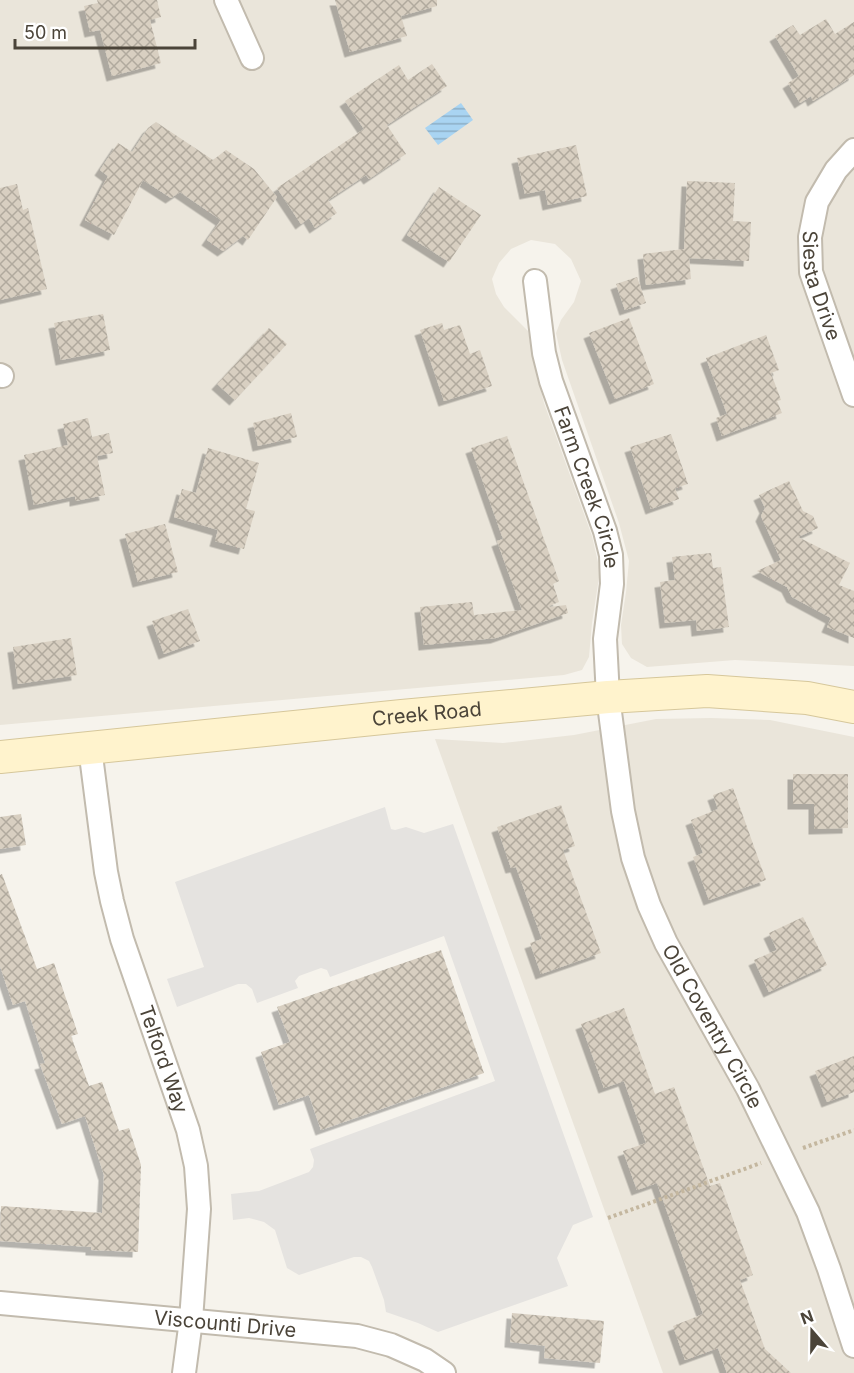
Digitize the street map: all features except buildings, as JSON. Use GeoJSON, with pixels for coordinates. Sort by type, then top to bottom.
{"type":"FeatureCollection","features":[{"type":"Feature","properties":{"kind":"street"},"geometry":{"type":"LineString","coordinates":[[226,0],[252,58]]}},
{"type":"Feature","properties":{"kind":"street","name":"Siesta Drive"},"geometry":{"type":"LineString","coordinates":[[854,150],[836,170],[817,202],[810,237],[810,272],[854,395]]}},
{"type":"Feature","properties":{"kind":"street","name":"Farm Creek Circle"},"geometry":{"type":"LineString","coordinates":[[535,281],[544,353],[551,381],[605,531],[611,555],[612,584],[605,639],[609,697]]}},
{"type":"Feature","properties":{"kind":"street","name":"Creek Road"},"geometry":{"type":"LineString","coordinates":[[0,757],[263,729],[609,697],[707,691],[807,698],[854,707]]}},
{"type":"Feature","properties":{"kind":"street","name":"Old Coventry Circle"},"geometry":{"type":"LineString","coordinates":[[609,697],[623,811],[633,858],[649,904],[666,943],[748,1089],[808,1212],[854,1346]]}},
{"type":"Feature","properties":{"kind":"street","name":"Telford Way"},"geometry":{"type":"LineString","coordinates":[[90,748],[106,872],[112,901],[122,939],[188,1130],[196,1166],[199,1209],[191,1320],[184,1373]]}},
{"type":"Feature","properties":{"kind":"street","name":"Viscounti Drive"},"geometry":{"type":"LineString","coordinates":[[0,1303],[357,1336],[392,1345],[425,1360],[444,1373]]}},
{"type":"Feature","properties":{"kind":"path"},"geometry":{"type":"LineString","coordinates":[[803,1148],[854,1130]]}},
{"type":"Feature","properties":{"kind":"path"},"geometry":{"type":"LineString","coordinates":[[608,1218],[762,1163]]}},
{"type":"Feature","properties":{"kind":"shaded area"},"geometry":{"type":"Polygon","coordinates":[[[0,0],[854,0],[854,666],[735,660],[647,667],[631,658],[622,644],[621,625],[629,561],[619,523],[562,360],[556,333],[561,320],[574,302],[581,281],[571,259],[555,244],[531,240],[511,249],[499,263],[492,279],[496,294],[504,307],[528,331],[544,403],[592,536],[600,571],[589,657],[582,670],[564,675],[0,725],[0,0]]]}},
{"type":"Feature","properties":{"kind":"shaded area"},"geometry":{"type":"Polygon","coordinates":[[[656,719],[770,720],[854,737],[854,1373],[663,1373],[435,739],[503,743],[574,735],[656,719]]]}},
{"type":"Feature","properties":{"kind":"shaded area"},"geometry":{"type":"Polygon","coordinates":[[[385,807],[391,829],[395,830],[406,827],[424,833],[453,824],[593,1217],[573,1225],[557,1258],[568,1286],[438,1332],[386,1312],[372,1267],[369,1261],[361,1257],[354,1257],[299,1275],[287,1268],[275,1230],[264,1222],[249,1218],[233,1220],[231,1194],[259,1191],[309,1172],[314,1160],[310,1149],[495,1081],[444,936],[330,977],[327,970],[321,968],[299,976],[295,981],[298,988],[257,1003],[252,989],[246,984],[238,984],[177,1007],[167,979],[204,967],[175,882],[385,807]]]}},
{"type":"Feature","properties":{"kind":"water"},"geometry":{"type":"Polygon","coordinates":[[[461,103],[473,120],[438,145],[425,128],[461,103]]]}}]}
